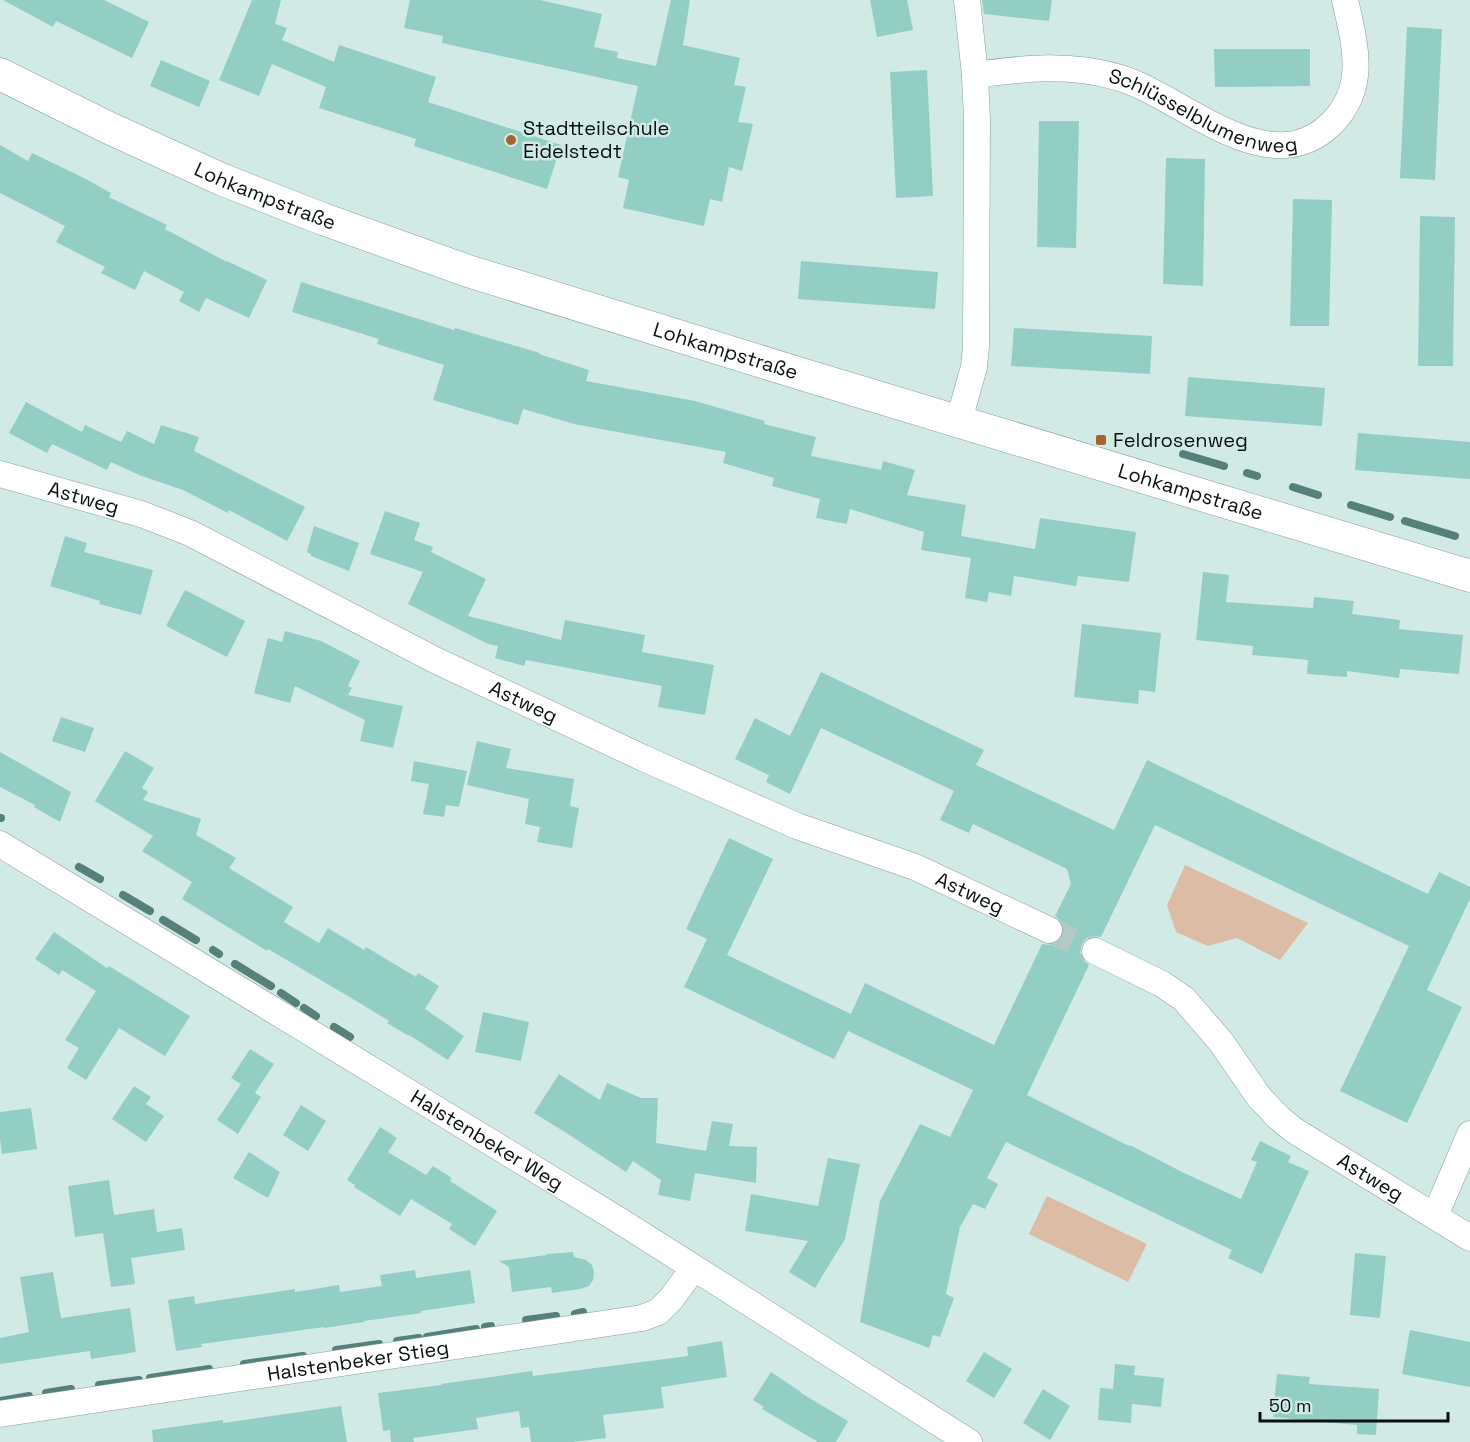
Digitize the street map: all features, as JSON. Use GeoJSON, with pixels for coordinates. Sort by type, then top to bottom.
{"type":"FeatureCollection","features":[{"type":"Feature","properties":{"kind":"street"},"geometry":{"type":"LineString","coordinates":[[959,420],[974,367],[976,346],[977,120],[967,0]]}},
{"type":"Feature","properties":{"kind":"street","name":"Schlüsselblumenweg"},"geometry":{"type":"LineString","coordinates":[[975,75],[1006,70],[1053,67],[1086,70],[1121,78],[1149,90],[1229,133],[1255,142],[1279,146],[1295,144],[1312,138],[1327,128],[1339,116],[1350,98],[1357,70],[1345,0]]}},
{"type":"Feature","properties":{"kind":"street","name":"Lohkampstraße"},"geometry":{"type":"LineString","coordinates":[[0,74],[109,128],[223,180],[378,240],[468,271],[1470,576]]}},
{"type":"Feature","properties":{"kind":"street","name":"Astweg"},"geometry":{"type":"LineString","coordinates":[[0,474],[141,514],[190,533],[435,660],[643,758],[797,826],[915,867],[1049,930]]}},
{"type":"Feature","properties":{"kind":"street","name":"Halstenbeker Weg"},"geometry":{"type":"LineString","coordinates":[[0,844],[617,1219],[969,1442]]}},
{"type":"Feature","properties":{"kind":"street","name":"Astweg"},"geometry":{"type":"LineString","coordinates":[[1095,951],[1162,984],[1184,999],[1221,1042],[1259,1097],[1295,1131],[1470,1238]]}},
{"type":"Feature","properties":{"kind":"street"},"geometry":{"type":"LineString","coordinates":[[1435,1216],[1470,1134]]}},
{"type":"Feature","properties":{"kind":"street","name":"Halstenbeker Stieg"},"geometry":{"type":"LineString","coordinates":[[0,1414],[642,1318],[658,1312],[671,1299],[693,1269]]}},
{"type":"Feature","properties":{"kind":"shaded area"},"geometry":{"type":"Polygon","coordinates":[[[1185,865],[1308,923],[1280,960],[1237,938],[1208,946],[1176,932],[1167,905],[1185,865]]]}},
{"type":"Feature","properties":{"kind":"shaded area"},"geometry":{"type":"Polygon","coordinates":[[[1047,1196],[1147,1244],[1128,1282],[1029,1234],[1047,1196]]]}},
{"type":"Feature","properties":{"kind":"building"},"geometry":{"type":"Polygon","coordinates":[[[3,0],[104,0],[149,22],[132,58],[56,21],[53,27],[3,0]]]}},
{"type":"Feature","properties":{"kind":"building"},"geometry":{"type":"Polygon","coordinates":[[[252,0],[281,0],[275,24],[287,28],[282,40],[334,62],[339,45],[436,77],[428,102],[561,145],[547,189],[414,146],[416,139],[319,108],[326,87],[272,64],[259,96],[219,80],[252,0]]]}},
{"type":"Feature","properties":{"kind":"building"},"geometry":{"type":"Polygon","coordinates":[[[410,0],[540,0],[602,14],[594,47],[618,52],[617,58],[656,66],[671,0],[690,0],[683,45],[740,58],[734,85],[746,87],[738,122],[753,124],[742,171],[729,167],[722,202],[710,199],[704,226],[623,208],[629,180],[618,177],[638,86],[442,43],[443,36],[404,28],[410,0]]]}},
{"type":"Feature","properties":{"kind":"building"},"geometry":{"type":"Polygon","coordinates":[[[870,0],[907,0],[913,30],[877,37],[870,0]]]}},
{"type":"Feature","properties":{"kind":"building"},"geometry":{"type":"Polygon","coordinates":[[[982,0],[1052,0],[1049,21],[984,14],[982,0]]]}},
{"type":"Feature","properties":{"kind":"building"},"geometry":{"type":"Polygon","coordinates":[[[1407,27],[1442,29],[1435,180],[1400,178],[1407,27]]]}},
{"type":"Feature","properties":{"kind":"building"},"geometry":{"type":"Polygon","coordinates":[[[1214,49],[1310,49],[1310,86],[1215,87],[1214,49]]]}},
{"type":"Feature","properties":{"kind":"building"},"geometry":{"type":"Polygon","coordinates":[[[161,60],[210,81],[199,107],[150,86],[161,60]]]}},
{"type":"Feature","properties":{"kind":"building"},"geometry":{"type":"Polygon","coordinates":[[[927,70],[933,196],[896,198],[890,72],[927,70]]]}},
{"type":"Feature","properties":{"kind":"building"},"geometry":{"type":"Polygon","coordinates":[[[1039,121],[1079,121],[1076,248],[1037,247],[1039,121]]]}},
{"type":"Feature","properties":{"kind":"building"},"geometry":{"type":"Polygon","coordinates":[[[0,145],[28,161],[32,153],[84,178],[111,193],[109,197],[167,225],[165,229],[267,280],[249,318],[206,298],[199,312],[179,301],[184,292],[144,271],[135,290],[101,273],[105,267],[56,242],[65,226],[0,193],[0,145]]]}},
{"type":"Feature","properties":{"kind":"building"},"geometry":{"type":"Polygon","coordinates":[[[1166,158],[1205,159],[1203,286],[1163,284],[1166,158]]]}},
{"type":"Feature","properties":{"kind":"building"},"geometry":{"type":"Polygon","coordinates":[[[1293,199],[1332,200],[1329,326],[1290,326],[1293,199]]]}},
{"type":"Feature","properties":{"kind":"building"},"geometry":{"type":"Polygon","coordinates":[[[1420,216],[1455,217],[1453,366],[1418,366],[1420,216]]]}},
{"type":"Feature","properties":{"kind":"building"},"geometry":{"type":"Polygon","coordinates":[[[801,261],[938,272],[935,309],[798,299],[801,261]]]}},
{"type":"Feature","properties":{"kind":"building"},"geometry":{"type":"Polygon","coordinates":[[[301,282],[454,330],[455,328],[540,353],[589,370],[586,381],[695,401],[765,421],[764,424],[816,437],[811,456],[881,470],[883,461],[915,470],[907,495],[966,505],[961,536],[1035,549],[1040,518],[1136,532],[1129,582],[1078,576],[1076,586],[1014,576],[1011,596],[989,592],[987,602],[965,598],[971,558],[921,550],[924,532],[850,509],[847,524],[816,518],[820,499],[772,486],[774,478],[723,463],[726,452],[574,424],[523,409],[518,425],[433,400],[444,365],[377,344],[379,339],[292,312],[301,282]]]}},
{"type":"Feature","properties":{"kind":"building"},"geometry":{"type":"Polygon","coordinates":[[[1014,328],[1152,336],[1150,374],[1011,366],[1014,328]]]}},
{"type":"Feature","properties":{"kind":"building"},"geometry":{"type":"Polygon","coordinates":[[[1188,377],[1325,388],[1322,426],[1185,416],[1188,377]]]}},
{"type":"Feature","properties":{"kind":"building"},"geometry":{"type":"Polygon","coordinates":[[[26,402],[82,432],[85,425],[121,442],[127,431],[154,444],[161,425],[199,437],[194,451],[305,507],[287,541],[229,510],[228,513],[183,490],[139,475],[111,462],[107,470],[52,444],[47,453],[9,433],[26,402]]]}},
{"type":"Feature","properties":{"kind":"building"},"geometry":{"type":"Polygon","coordinates":[[[1358,433],[1470,442],[1470,479],[1355,470],[1358,433]]]}},
{"type":"Feature","properties":{"kind":"building"},"geometry":{"type":"Polygon","coordinates":[[[385,511],[420,523],[414,540],[433,547],[431,552],[486,579],[468,616],[561,640],[565,620],[645,635],[642,652],[714,665],[705,715],[658,707],[662,686],[526,660],[524,666],[495,658],[498,646],[488,644],[408,604],[423,572],[370,554],[385,511]]]}},
{"type":"Feature","properties":{"kind":"building"},"geometry":{"type":"Polygon","coordinates":[[[314,526],[359,543],[349,571],[311,556],[307,552],[314,526]]]}},
{"type":"Feature","properties":{"kind":"building"},"geometry":{"type":"Polygon","coordinates":[[[65,536],[87,543],[84,552],[153,570],[141,615],[99,604],[100,601],[50,586],[65,536]]]}},
{"type":"Feature","properties":{"kind":"building"},"geometry":{"type":"Polygon","coordinates":[[[1203,572],[1229,575],[1226,602],[1313,608],[1314,597],[1354,601],[1352,614],[1400,620],[1399,629],[1463,635],[1459,674],[1400,669],[1399,678],[1347,671],[1347,677],[1307,674],[1308,660],[1252,655],[1253,646],[1196,640],[1203,572]]]}},
{"type":"Feature","properties":{"kind":"building"},"geometry":{"type":"Polygon","coordinates":[[[185,590],[245,621],[227,657],[166,626],[185,590]]]}},
{"type":"Feature","properties":{"kind":"building"},"geometry":{"type":"Polygon","coordinates":[[[1082,624],[1161,633],[1155,692],[1139,690],[1138,704],[1074,697],[1082,624]]]}},
{"type":"Feature","properties":{"kind":"building"},"geometry":{"type":"Polygon","coordinates":[[[285,631],[321,641],[360,661],[348,686],[352,688],[348,695],[403,706],[393,748],[360,741],[365,720],[295,686],[290,703],[254,693],[268,638],[282,642],[285,631]]]}},
{"type":"Feature","properties":{"kind":"building"},"geometry":{"type":"Polygon","coordinates":[[[821,672],[984,750],[976,765],[1114,830],[1147,760],[1428,894],[1439,872],[1470,887],[1470,899],[1427,990],[1462,1007],[1407,1123],[1340,1091],[1409,946],[1155,825],[1101,937],[1087,938],[1082,944],[1080,953],[1089,965],[1027,1095],[1241,1199],[1257,1162],[1251,1160],[1260,1141],[1291,1156],[1288,1162],[1309,1171],[1262,1274],[1228,1258],[1232,1250],[1006,1142],[987,1178],[998,1184],[985,1209],[973,1204],[960,1227],[946,1294],[954,1298],[940,1337],[933,1335],[929,1348],[860,1322],[880,1201],[920,1124],[950,1137],[973,1090],[848,1031],[834,1059],[684,987],[707,939],[686,929],[729,838],[773,859],[727,955],[851,1014],[865,983],[994,1045],[1042,944],[1057,943],[1062,937],[1064,928],[1055,916],[1071,884],[1067,869],[973,824],[969,833],[940,820],[954,791],[821,728],[790,794],[766,782],[769,775],[735,759],[755,718],[790,736],[821,672]]]}},
{"type":"Feature","properties":{"kind":"building"},"geometry":{"type":"Polygon","coordinates":[[[61,717],[94,728],[85,752],[52,741],[61,717]]]}},
{"type":"Feature","properties":{"kind":"building"},"geometry":{"type":"Polygon","coordinates":[[[477,741],[511,749],[506,768],[574,779],[570,806],[579,808],[572,848],[537,842],[540,827],[525,824],[529,799],[467,785],[477,741]]]}},
{"type":"Feature","properties":{"kind":"building"},"geometry":{"type":"Polygon","coordinates":[[[125,751],[154,768],[142,788],[148,792],[143,800],[201,819],[196,835],[236,858],[229,868],[293,907],[284,922],[319,943],[328,928],[364,950],[366,947],[416,977],[418,973],[439,986],[425,1009],[464,1036],[448,1060],[387,1023],[389,1021],[358,1002],[268,949],[267,951],[182,899],[192,882],[142,851],[153,836],[95,801],[125,751]]]}},
{"type":"Feature","properties":{"kind":"building"},"geometry":{"type":"Polygon","coordinates":[[[0,752],[71,792],[60,822],[34,807],[35,805],[0,787],[0,752]]]}},
{"type":"Feature","properties":{"kind":"building"},"geometry":{"type":"Polygon","coordinates":[[[414,761],[467,771],[459,807],[446,805],[444,817],[423,814],[429,784],[411,781],[414,761]]]}},
{"type":"Feature","properties":{"kind":"building"},"geometry":{"type":"Polygon","coordinates":[[[54,932],[107,968],[109,966],[190,1016],[165,1056],[119,1028],[86,1080],[67,1068],[79,1048],[65,1040],[96,991],[62,970],[59,975],[35,959],[54,932]]]}},
{"type":"Feature","properties":{"kind":"building"},"geometry":{"type":"Polygon","coordinates":[[[483,1012],[529,1022],[521,1061],[475,1052],[483,1012]]]}},
{"type":"Feature","properties":{"kind":"building"},"geometry":{"type":"Polygon","coordinates":[[[250,1049],[274,1064],[255,1093],[261,1097],[238,1134],[217,1120],[241,1084],[231,1078],[250,1049]]]}},
{"type":"Feature","properties":{"kind":"building"},"geometry":{"type":"Polygon","coordinates":[[[559,1074],[600,1100],[607,1083],[641,1098],[658,1098],[656,1143],[706,1151],[712,1121],[733,1124],[729,1146],[757,1147],[756,1183],[695,1173],[690,1201],[658,1195],[661,1180],[633,1161],[626,1172],[534,1113],[559,1074]]]}},
{"type":"Feature","properties":{"kind":"building"},"geometry":{"type":"Polygon","coordinates":[[[134,1086],[151,1097],[146,1104],[164,1116],[146,1142],[112,1119],[134,1086]]]}},
{"type":"Feature","properties":{"kind":"building"},"geometry":{"type":"Polygon","coordinates":[[[301,1105],[326,1121],[308,1151],[283,1135],[301,1105]]]}},
{"type":"Feature","properties":{"kind":"building"},"geometry":{"type":"Polygon","coordinates":[[[31,1108],[37,1149],[2,1154],[0,1112],[31,1108]]]}},
{"type":"Feature","properties":{"kind":"building"},"geometry":{"type":"Polygon","coordinates":[[[380,1127],[397,1138],[388,1152],[426,1175],[433,1166],[452,1178],[450,1181],[497,1211],[475,1246],[449,1229],[452,1224],[411,1199],[400,1216],[354,1187],[355,1185],[347,1180],[380,1127]]]}},
{"type":"Feature","properties":{"kind":"building"},"geometry":{"type":"Polygon","coordinates":[[[249,1152],[280,1172],[268,1198],[233,1178],[249,1152]]]}},
{"type":"Feature","properties":{"kind":"building"},"geometry":{"type":"Polygon","coordinates":[[[828,1158],[860,1164],[845,1239],[815,1288],[789,1272],[808,1241],[745,1231],[751,1194],[818,1206],[828,1158]]]}},
{"type":"Feature","properties":{"kind":"building"},"geometry":{"type":"Polygon","coordinates":[[[109,1180],[114,1215],[154,1209],[157,1232],[182,1228],[185,1250],[131,1258],[135,1284],[111,1287],[103,1233],[75,1237],[68,1186],[109,1180]]]}},
{"type":"Feature","properties":{"kind":"building"},"geometry":{"type":"Polygon","coordinates":[[[573,1252],[574,1257],[586,1260],[592,1265],[593,1280],[589,1286],[580,1289],[552,1293],[551,1287],[512,1292],[509,1267],[499,1261],[546,1254],[573,1252]]]}},
{"type":"Feature","properties":{"kind":"building"},"geometry":{"type":"Polygon","coordinates":[[[1355,1253],[1386,1256],[1380,1318],[1350,1315],[1355,1253]]]}},
{"type":"Feature","properties":{"kind":"building"},"geometry":{"type":"Polygon","coordinates":[[[415,1270],[416,1278],[470,1270],[475,1303],[324,1328],[201,1344],[202,1347],[176,1351],[168,1300],[194,1296],[195,1304],[339,1285],[340,1292],[382,1286],[380,1275],[415,1270]]]}},
{"type":"Feature","properties":{"kind":"building"},"geometry":{"type":"Polygon","coordinates":[[[53,1272],[61,1318],[130,1308],[136,1352],[91,1359],[90,1351],[0,1364],[0,1338],[29,1332],[20,1277],[53,1272]]]}},
{"type":"Feature","properties":{"kind":"building"},"geometry":{"type":"Polygon","coordinates":[[[1410,1330],[1470,1342],[1470,1387],[1402,1374],[1410,1330]]]}},
{"type":"Feature","properties":{"kind":"building"},"geometry":{"type":"Polygon","coordinates":[[[722,1341],[727,1377],[661,1387],[664,1408],[603,1415],[606,1438],[573,1442],[531,1442],[529,1427],[521,1428],[519,1411],[476,1418],[478,1429],[413,1438],[414,1442],[391,1442],[390,1430],[383,1431],[378,1393],[532,1371],[533,1376],[688,1356],[687,1347],[722,1341]]]}},
{"type":"Feature","properties":{"kind":"building"},"geometry":{"type":"Polygon","coordinates":[[[984,1352],[1012,1369],[994,1398],[966,1381],[984,1352]]]}},
{"type":"Feature","properties":{"kind":"building"},"geometry":{"type":"Polygon","coordinates":[[[1115,1364],[1135,1366],[1134,1375],[1164,1378],[1161,1407],[1132,1404],[1131,1423],[1098,1420],[1100,1388],[1113,1389],[1115,1364]]]}},
{"type":"Feature","properties":{"kind":"building"},"geometry":{"type":"Polygon","coordinates":[[[771,1372],[848,1421],[836,1442],[818,1442],[762,1409],[764,1407],[753,1400],[771,1372]]]}},
{"type":"Feature","properties":{"kind":"building"},"geometry":{"type":"Polygon","coordinates":[[[1277,1374],[1310,1377],[1309,1384],[1379,1389],[1376,1435],[1357,1434],[1357,1425],[1273,1417],[1277,1374]]]}},
{"type":"Feature","properties":{"kind":"building"},"geometry":{"type":"Polygon","coordinates":[[[1043,1389],[1070,1406],[1050,1440],[1023,1423],[1043,1389]]]}},
{"type":"Feature","properties":{"kind":"building"},"geometry":{"type":"Polygon","coordinates":[[[341,1406],[347,1442],[153,1442],[152,1430],[223,1420],[223,1423],[341,1406]]]}},
{"type":"Feature","properties":{"kind":"waterway"},"geometry":{"type":"LineString","coordinates":[[1183,454],[1224,466]]}},
{"type":"Feature","properties":{"kind":"waterway"},"geometry":{"type":"LineString","coordinates":[[1247,473],[1257,476]]}},
{"type":"Feature","properties":{"kind":"waterway"},"geometry":{"type":"LineString","coordinates":[[1293,487],[1318,495]]}},
{"type":"Feature","properties":{"kind":"waterway"},"geometry":{"type":"LineString","coordinates":[[1351,505],[1390,517]]}},
{"type":"Feature","properties":{"kind":"waterway"},"geometry":{"type":"LineString","coordinates":[[1405,521],[1455,536]]}},
{"type":"Feature","properties":{"kind":"waterway"},"geometry":{"type":"LineString","coordinates":[[79,867],[100,879]]}},
{"type":"Feature","properties":{"kind":"waterway"},"geometry":{"type":"LineString","coordinates":[[123,895],[150,911]]}},
{"type":"Feature","properties":{"kind":"waterway"},"geometry":{"type":"LineString","coordinates":[[163,920],[196,940]]}},
{"type":"Feature","properties":{"kind":"waterway"},"geometry":{"type":"LineString","coordinates":[[213,950],[219,954]]}},
{"type":"Feature","properties":{"kind":"waterway"},"geometry":{"type":"LineString","coordinates":[[235,964],[271,986]]}},
{"type":"Feature","properties":{"kind":"waterway"},"geometry":{"type":"LineString","coordinates":[[281,993],[296,1003]]}},
{"type":"Feature","properties":{"kind":"waterway"},"geometry":{"type":"LineString","coordinates":[[304,1008],[316,1016]]}},
{"type":"Feature","properties":{"kind":"waterway"},"geometry":{"type":"LineString","coordinates":[[334,1027],[350,1037]]}},
{"type":"Feature","properties":{"kind":"waterway"},"geometry":{"type":"LineString","coordinates":[[575,1314],[583,1312]]}},
{"type":"Feature","properties":{"kind":"waterway"},"geometry":{"type":"LineString","coordinates":[[526,1320],[556,1316]]}},
{"type":"Feature","properties":{"kind":"waterway"},"geometry":{"type":"LineString","coordinates":[[485,1327],[491,1326]]}},
{"type":"Feature","properties":{"kind":"waterway"},"geometry":{"type":"LineString","coordinates":[[427,1337],[476,1329]]}},
{"type":"Feature","properties":{"kind":"waterway"},"geometry":{"type":"LineString","coordinates":[[397,1341],[419,1338]]}},
{"type":"Feature","properties":{"kind":"waterway"},"geometry":{"type":"LineString","coordinates":[[336,1350],[379,1344]]}},
{"type":"Feature","properties":{"kind":"waterway"},"geometry":{"type":"LineString","coordinates":[[244,1364],[303,1356]]}},
{"type":"Feature","properties":{"kind":"waterway"},"geometry":{"type":"LineString","coordinates":[[150,1378],[209,1369]]}},
{"type":"Feature","properties":{"kind":"waterway"},"geometry":{"type":"LineString","coordinates":[[99,1385],[139,1380]]}},
{"type":"Feature","properties":{"kind":"waterway"},"geometry":{"type":"LineString","coordinates":[[46,1393],[71,1389]]}},
{"type":"Feature","properties":{"kind":"waterway"},"geometry":{"type":"LineString","coordinates":[[0,1401],[29,1396]]}},
{"type":"Feature","properties":{"kind":"tunnel"},"geometry":{"type":"LineString","coordinates":[[1049,930],[1095,951]]}},
{"type":"Feature","properties":{"kind":"place","name":"Stadtteilschule Eidelstedt"},"geometry":{"type":"Point","coordinates":[511,140]}},
{"type":"Feature","properties":{"kind":"place","name":"Feldrosenweg"},"geometry":{"type":"Point","coordinates":[1101,440]}}]}
